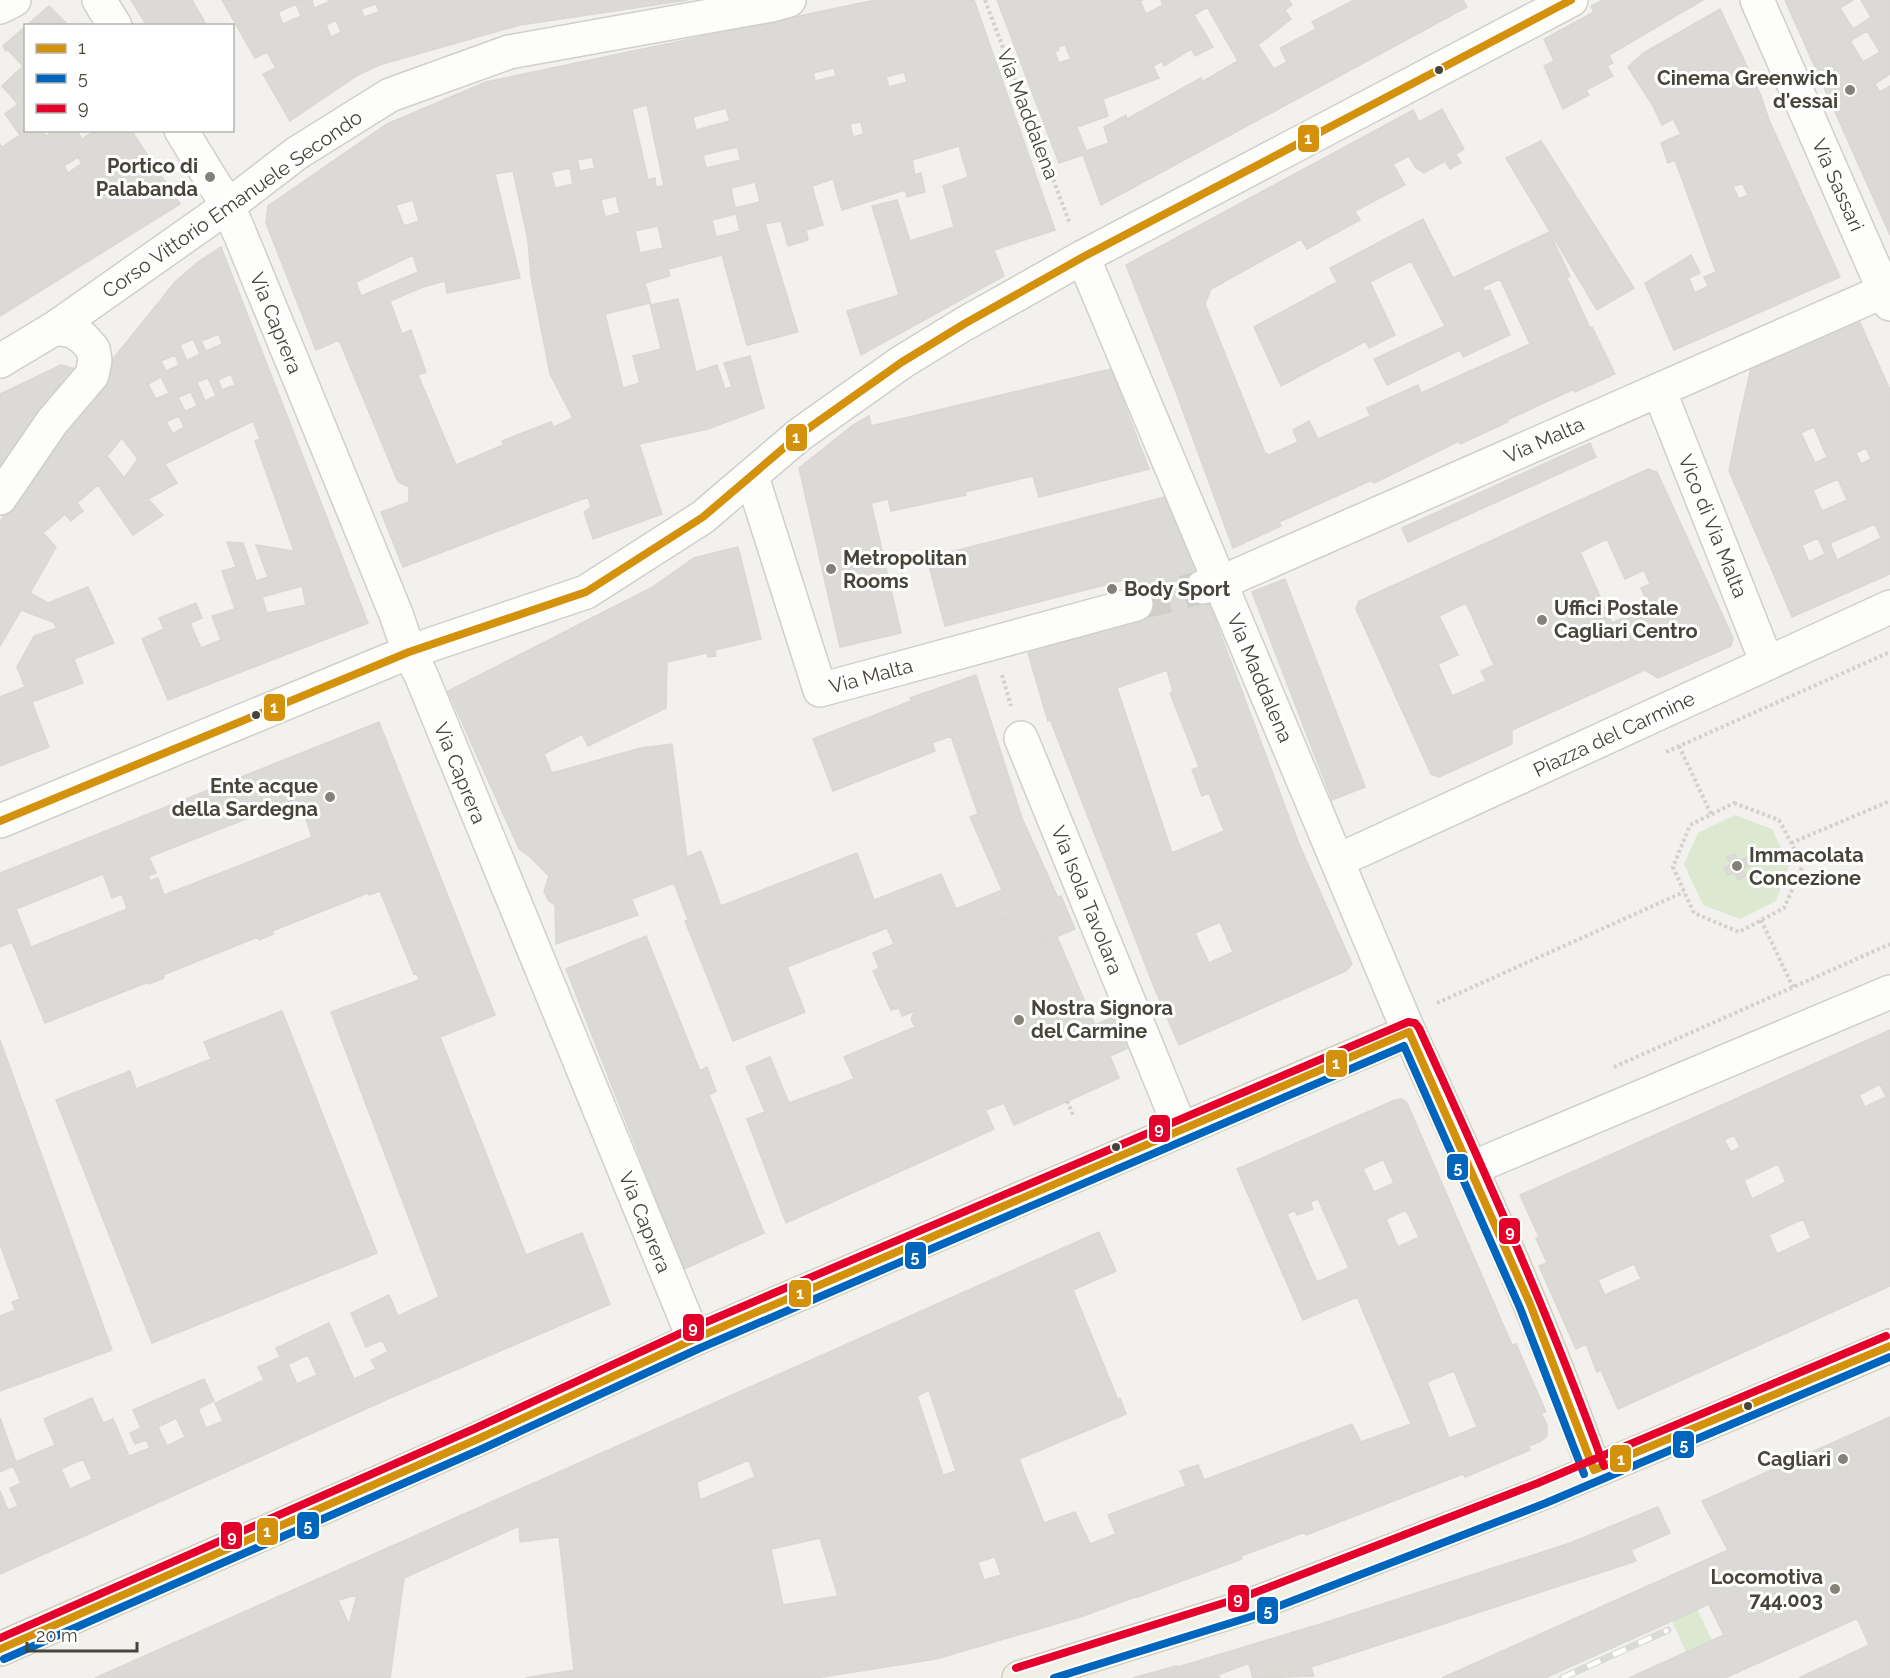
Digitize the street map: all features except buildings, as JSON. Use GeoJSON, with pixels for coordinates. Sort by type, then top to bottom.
{"type":"FeatureCollection","features":[{"type":"Feature","properties":{"kind":"main road"},"geometry":{"type":"LineString","coordinates":[[0,1649],[480,1438],[694,1339],[1409,1032],[1472,1168],[1574,1413],[1594,1470]]}},
{"type":"Feature","properties":{"kind":"main road"},"geometry":{"type":"LineString","coordinates":[[1019,1678],[1249,1606],[1542,1493],[1890,1347]]}},
{"type":"Feature","properties":{"kind":"street"},"geometry":{"type":"LineString","coordinates":[[0,8],[14,0]]}},
{"type":"Feature","properties":{"kind":"street"},"geometry":{"type":"LineString","coordinates":[[99,0],[114,24]]}},
{"type":"Feature","properties":{"kind":"street","name":"Corso Vittorio Emanuele Secondo"},"geometry":{"type":"LineString","coordinates":[[0,361],[55,328],[228,206],[297,153],[390,95],[509,52],[789,0]]}},
{"type":"Feature","properties":{"kind":"street"},"geometry":{"type":"LineString","coordinates":[[0,821],[409,652],[586,592],[703,517],[799,435],[902,362],[964,324],[1083,257],[1571,0]]}},
{"type":"Feature","properties":{"kind":"street","name":"Via Sassari"},"geometry":{"type":"LineString","coordinates":[[1757,0],[1887,297]]}},
{"type":"Feature","properties":{"kind":"street","name":"Via Caprera"},"geometry":{"type":"LineString","coordinates":[[182,132],[228,206],[392,604],[409,652],[421,675],[694,1339]]}},
{"type":"Feature","properties":{"kind":"street","name":"Via Maddalena"},"geometry":{"type":"LineString","coordinates":[[1083,257],[1211,585],[1337,861],[1409,1032]]}},
{"type":"Feature","properties":{"kind":"street","name":"Via Malta"},"geometry":{"type":"LineString","coordinates":[[1211,585],[1659,390],[1887,297]]}},
{"type":"Feature","properties":{"kind":"street"},"geometry":{"type":"LineString","coordinates":[[0,498],[52,423],[92,375],[95,360],[93,349],[73,331],[55,328]]}},
{"type":"Feature","properties":{"kind":"street","name":"Vico di Via Malta"},"geometry":{"type":"LineString","coordinates":[[1659,390],[1767,663]]}},
{"type":"Feature","properties":{"kind":"street","name":"Via Malta"},"geometry":{"type":"LineString","coordinates":[[752,477],[820,690],[1136,604]]}},
{"type":"Feature","properties":{"kind":"street","name":"Piazza del Carmine"},"geometry":{"type":"LineString","coordinates":[[1337,861],[1890,606]]}},
{"type":"Feature","properties":{"kind":"street","name":"Via Isola Tavolara"},"geometry":{"type":"LineString","coordinates":[[1022,738],[1181,1130]]}},
{"type":"Feature","properties":{"kind":"street"},"geometry":{"type":"LineString","coordinates":[[1472,1168],[1890,992]]}},
{"type":"Feature","properties":{"kind":"path","name":"Via Maddalena"},"geometry":{"type":"LineString","coordinates":[[985,0],[1071,227]]}},
{"type":"Feature","properties":{"kind":"path"},"geometry":{"type":"LineString","coordinates":[[992,643],[1022,738]]}},
{"type":"Feature","properties":{"kind":"path"},"geometry":{"type":"LineString","coordinates":[[1658,756],[1890,652]]}},
{"type":"Feature","properties":{"kind":"path"},"geometry":{"type":"LineString","coordinates":[[1679,746],[1711,814]]}},
{"type":"Feature","properties":{"kind":"path"},"geometry":{"type":"LineString","coordinates":[[1791,843],[1890,801]]}},
{"type":"Feature","properties":{"kind":"path"},"geometry":{"type":"LineString","coordinates":[[1734,802],[1779,820],[1791,843],[1803,864],[1784,908],[1740,932],[1694,913],[1673,867],[1690,825],[1734,802]]}},
{"type":"Feature","properties":{"kind":"path"},"geometry":{"type":"LineString","coordinates":[[1441,1014],[1437,1003],[1684,892]]}},
{"type":"Feature","properties":{"kind":"path"},"geometry":{"type":"LineString","coordinates":[[1761,920],[1792,987]]}},
{"type":"Feature","properties":{"kind":"path"},"geometry":{"type":"LineString","coordinates":[[1609,1069],[1890,944]]}},
{"type":"Feature","properties":{"kind":"path"},"geometry":{"type":"LineString","coordinates":[[1067,1101],[1073,1115]]}},
{"type":"Feature","properties":{"kind":"green space"},"geometry":{"type":"Polygon","coordinates":[[[1735,815],[1772,829],[1789,865],[1776,901],[1740,919],[1703,905],[1684,864],[1698,833],[1735,815]]]}},
{"type":"Feature","properties":{"kind":"green space"},"geometry":{"type":"Polygon","coordinates":[[[1697,1609],[1712,1640],[1686,1652],[1672,1621],[1697,1609]]]}},
{"type":"Feature","properties":{"kind":"tunnel"},"geometry":{"type":"LineString","coordinates":[[1136,604],[1203,587]]}},
{"type":"Feature","properties":{"kind":"railway"},"geometry":{"type":"LineString","coordinates":[[1562,1678],[1668,1630]]}},
{"type":"Feature","properties":{"kind":"transit line","name":"1"},"geometry":{"type":"LineString","coordinates":[[0,821],[409,652],[586,592],[703,517],[799,435],[902,362],[964,324],[1083,257],[1571,0]]}},
{"type":"Feature","properties":{"kind":"transit line","name":"9"},"geometry":{"type":"LineString","coordinates":[[0,1638],[476,1428],[690,1329],[1408,1022],[1415,1023],[1419,1028],[1492,1191],[1562,1355],[1604,1466]]}},
{"type":"Feature","properties":{"kind":"transit line","name":"1"},"geometry":{"type":"LineString","coordinates":[[0,1649],[480,1438],[694,1339],[1409,1032],[1530,1304],[1594,1470],[1890,1346]]}},
{"type":"Feature","properties":{"kind":"transit line","name":"5"},"geometry":{"type":"LineString","coordinates":[[4,1659],[484,1448],[698,1349],[1404,1046],[1520,1308],[1584,1474]]}},
{"type":"Feature","properties":{"kind":"transit line","name":"9"},"geometry":{"type":"LineString","coordinates":[[1016,1668],[1246,1596],[1538,1483],[1886,1336]]}},
{"type":"Feature","properties":{"kind":"transit line","name":"5"},"geometry":{"type":"LineString","coordinates":[[1054,1678],[1253,1616],[1546,1503],[1890,1357]]}},
{"type":"Feature","properties":{"kind":"place","name":"Cinema Greenwich d'essai"},"geometry":{"type":"Point","coordinates":[1850,90]}},
{"type":"Feature","properties":{"kind":"place","name":"Portico di Palabanda"},"geometry":{"type":"Point","coordinates":[210,177]}},
{"type":"Feature","properties":{"kind":"place","name":"Metropolitan Rooms"},"geometry":{"type":"Point","coordinates":[831,569]}},
{"type":"Feature","properties":{"kind":"place","name":"Body Sport"},"geometry":{"type":"Point","coordinates":[1112,589]}},
{"type":"Feature","properties":{"kind":"place","name":"Uffici Postale Cagliari Centro"},"geometry":{"type":"Point","coordinates":[1542,620]}},
{"type":"Feature","properties":{"kind":"place","name":"Ente acque della Sardegna"},"geometry":{"type":"Point","coordinates":[330,797]}},
{"type":"Feature","properties":{"kind":"place","name":"Immacolata Concezione"},"geometry":{"type":"Point","coordinates":[1737,866]}},
{"type":"Feature","properties":{"kind":"place","name":"Nostra Signora del Carmine"},"geometry":{"type":"Point","coordinates":[1019,1020]}},
{"type":"Feature","properties":{"kind":"place","name":"Cagliari"},"geometry":{"type":"Point","coordinates":[1843,1459]}},
{"type":"Feature","properties":{"kind":"place","name":"Locomotiva 744.003"},"geometry":{"type":"Point","coordinates":[1835,1589]}}]}
